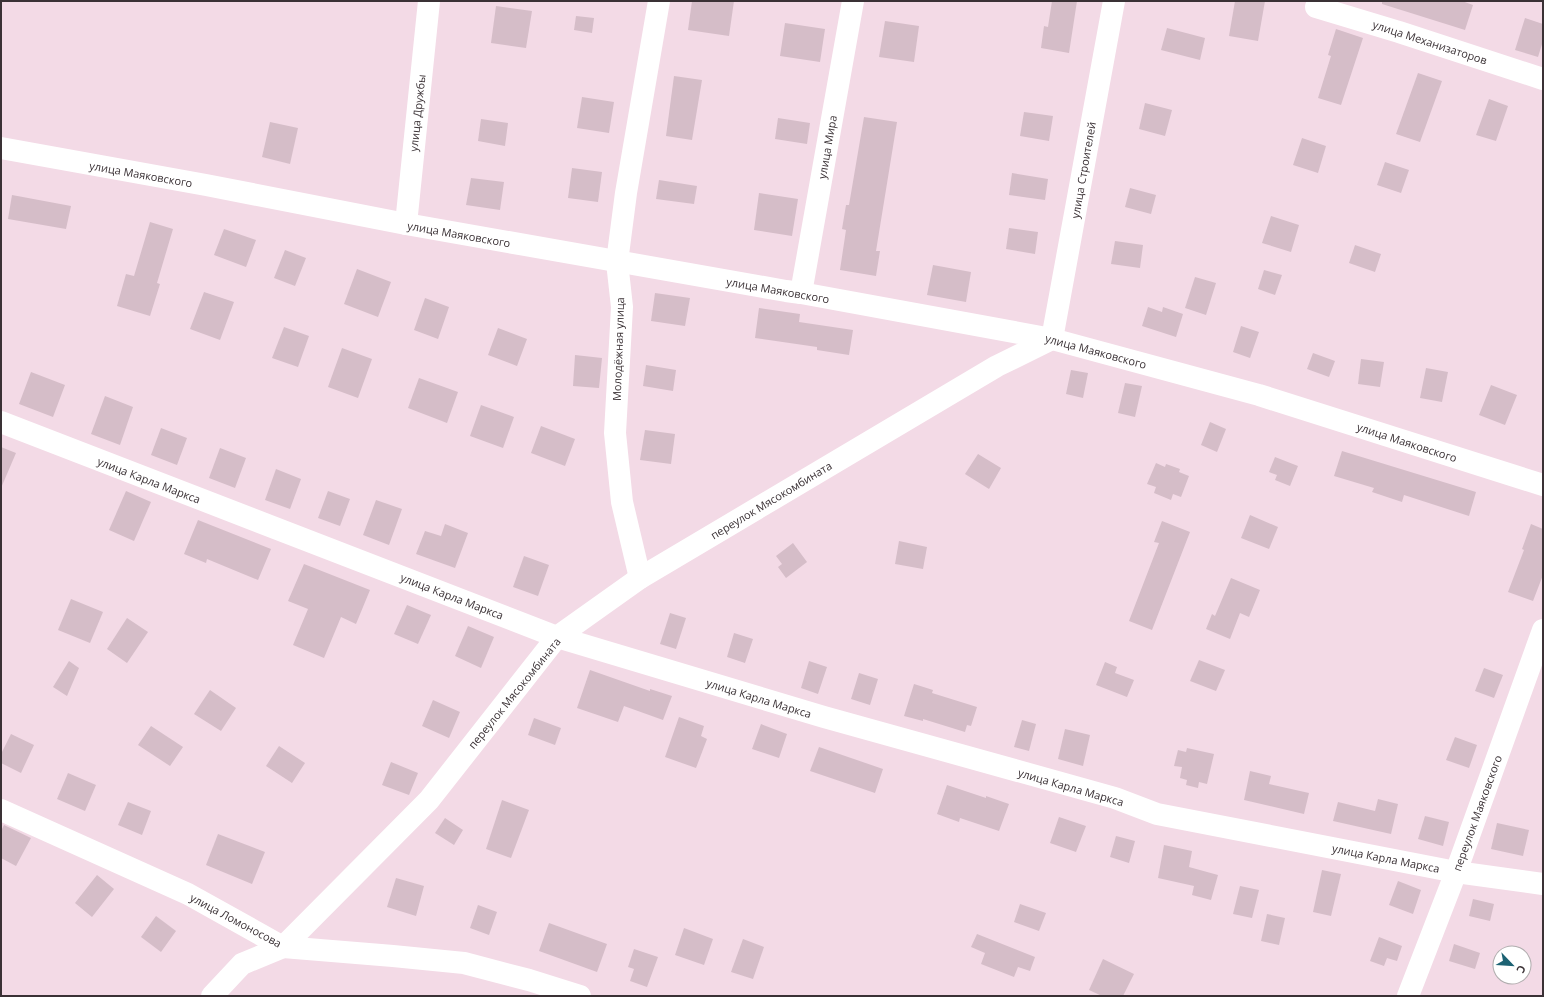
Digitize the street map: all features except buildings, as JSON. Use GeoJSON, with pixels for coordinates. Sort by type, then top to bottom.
{"type":"FeatureCollection","features":[{"type":"Feature","properties":{"kind":"street","name":"улица Дружбы"},"geometry":{"type":"LineString","coordinates":[[406,224],[429,1]]}},
{"type":"Feature","properties":{"kind":"street","name":"Молодёжная улица"},"geometry":{"type":"LineString","coordinates":[[640,578],[622,502],[615,433],[622,306],[617,262],[626,193],[659,1]]}},
{"type":"Feature","properties":{"kind":"street","name":"улица Мира"},"geometry":{"type":"LineString","coordinates":[[801,293],[853,1]]}},
{"type":"Feature","properties":{"kind":"street","name":"улица Строителей"},"geometry":{"type":"LineString","coordinates":[[1052,339],[1114,1]]}},
{"type":"Feature","properties":{"kind":"street","name":"улица Механизаторов"},"geometry":{"type":"LineString","coordinates":[[1316,8],[1399,32],[1543,79]]}},
{"type":"Feature","properties":{"kind":"street","name":"улица Маяковского"},"geometry":{"type":"LineString","coordinates":[[1,148],[206,185],[406,224],[801,293],[1052,339],[1259,395],[1543,485]]}},
{"type":"Feature","properties":{"kind":"street","name":"переулок Мясокомбината"},"geometry":{"type":"LineString","coordinates":[[212,996],[242,964],[283,947],[429,800],[557,637],[640,578],[997,366],[1052,339]]}},
{"type":"Feature","properties":{"kind":"street","name":"улица Карла Маркса"},"geometry":{"type":"LineString","coordinates":[[1,422],[557,637],[824,717],[1115,798],[1157,814],[1456,872],[1543,884]]}},
{"type":"Feature","properties":{"kind":"street","name":"переулок Маяковского"},"geometry":{"type":"LineString","coordinates":[[1408,996],[1456,872],[1543,630]]}},
{"type":"Feature","properties":{"kind":"street","name":"улица Ломоносова"},"geometry":{"type":"LineString","coordinates":[[1,810],[188,894],[283,947],[464,963],[529,980],[580,996]]}}]}
